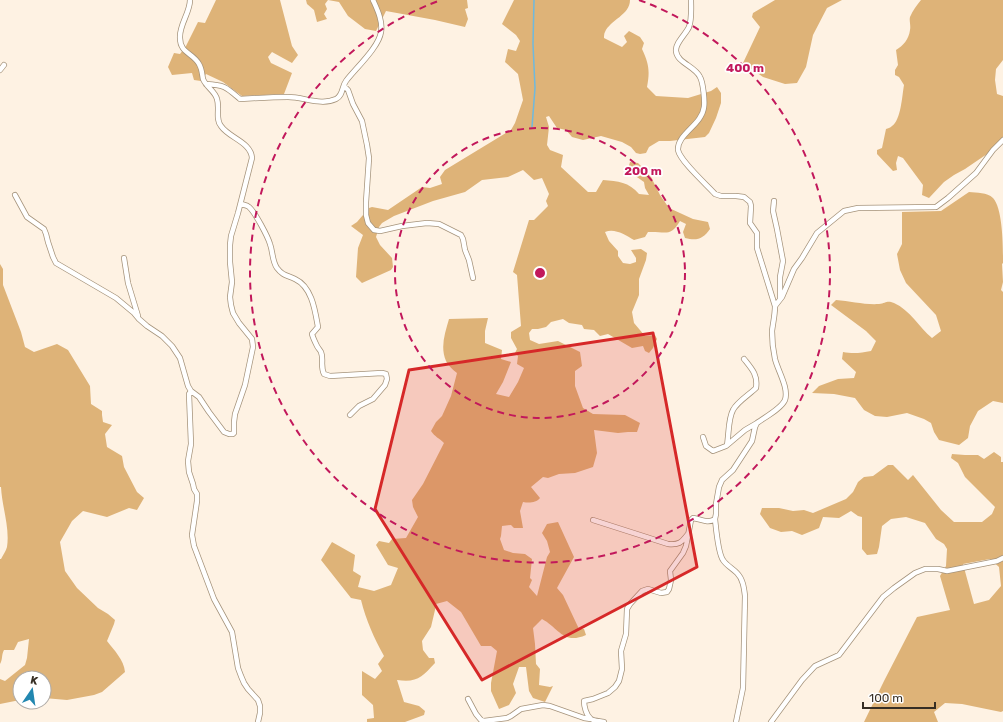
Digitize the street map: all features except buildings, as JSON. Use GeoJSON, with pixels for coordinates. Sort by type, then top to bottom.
{"type":"FeatureCollection","features":[{"type":"Feature","properties":{"kind":"street"},"geometry":{"type":"LineString","coordinates":[[15,195],[27,217],[44,229],[56,263],[116,298],[147,326],[162,336],[172,346],[180,358],[188,386],[191,391],[199,396],[224,432],[233,434],[235,414],[245,385],[253,347],[252,339],[233,313],[231,305],[231,236],[241,204],[252,153],[244,145],[224,131],[219,124],[217,98],[203,79],[202,71],[198,62],[184,50],[180,44],[180,37],[190,6],[190,0]]}},
{"type":"Feature","properties":{"kind":"street"},"geometry":{"type":"LineString","coordinates":[[206,84],[218,84],[226,88],[240,99],[289,97],[326,102],[337,99],[340,96],[345,82],[379,40],[382,31],[376,7],[372,0]]}},
{"type":"Feature","properties":{"kind":"street"},"geometry":{"type":"LineString","coordinates":[[691,0],[691,20],[689,27],[676,47],[676,52],[681,60],[695,70],[700,77],[703,90],[704,108],[694,125],[682,137],[679,143],[678,151],[682,160],[715,194],[721,196],[744,197],[750,202],[750,223],[757,234],[756,248],[775,306],[772,330],[774,357],[786,389],[785,399],[782,405],[745,430],[728,444],[713,451],[706,446],[703,437]]}},
{"type":"Feature","properties":{"kind":"street"},"geometry":{"type":"LineString","coordinates":[[0,70],[4,65]]}},
{"type":"Feature","properties":{"kind":"street"},"geometry":{"type":"LineString","coordinates":[[344,86],[348,90],[362,122],[368,145],[369,158],[366,202],[368,223],[374,230],[380,231],[402,226],[427,223],[439,224],[461,235],[473,278]]}},
{"type":"Feature","properties":{"kind":"street"},"geometry":{"type":"LineString","coordinates":[[775,306],[780,299],[794,269],[816,233],[844,211],[858,208],[936,207],[976,173],[993,150],[1003,140]]}},
{"type":"Feature","properties":{"kind":"street"},"geometry":{"type":"LineString","coordinates":[[774,201],[772,211],[783,262],[780,277],[780,299]]}},
{"type":"Feature","properties":{"kind":"street"},"geometry":{"type":"LineString","coordinates":[[241,204],[248,206],[254,212],[271,245],[272,257],[276,267],[283,275],[296,279],[306,288],[314,306],[318,327],[312,334],[321,352],[322,369],[324,374],[330,376],[386,374],[387,379],[385,385],[373,399],[359,406],[350,415]]}},
{"type":"Feature","properties":{"kind":"street"},"geometry":{"type":"LineString","coordinates":[[124,258],[128,283],[139,319]]}},
{"type":"Feature","properties":{"kind":"street"},"geometry":{"type":"LineString","coordinates":[[728,444],[733,409],[756,388],[757,381],[755,373],[744,358]]}},
{"type":"Feature","properties":{"kind":"street"},"geometry":{"type":"LineString","coordinates":[[191,391],[189,394],[190,444],[188,461],[189,472],[197,494],[192,535],[194,546],[214,599],[232,632],[238,668],[241,676],[248,689],[258,700],[260,706],[258,722]]}},
{"type":"Feature","properties":{"kind":"street"},"geometry":{"type":"LineString","coordinates":[[736,722],[743,688],[745,596],[742,581],[738,573],[730,568],[722,559],[715,519],[716,504],[718,487],[722,480],[733,470],[752,441],[757,423]]}},
{"type":"Feature","properties":{"kind":"street"},"geometry":{"type":"LineString","coordinates":[[591,719],[587,714],[584,701],[594,699],[608,693],[619,681],[622,669],[621,651],[626,634],[627,609],[642,591],[648,588],[661,592],[669,589],[670,571],[686,546],[691,520],[693,518],[707,521],[712,521],[715,519]]}},
{"type":"Feature","properties":{"kind":"street"},"geometry":{"type":"LineString","coordinates":[[594,520],[674,545],[682,542],[689,532]]}},
{"type":"Feature","properties":{"kind":"street"},"geometry":{"type":"LineString","coordinates":[[772,722],[802,680],[815,666],[839,655],[883,597],[915,573],[925,569],[947,571],[997,561],[1003,558]]}},
{"type":"Feature","properties":{"kind":"street"},"geometry":{"type":"LineString","coordinates":[[468,699],[481,720],[507,718],[521,709],[543,705],[578,716],[604,722]]}},
{"type":"Feature","properties":{"kind":"highlighted area"},"geometry":{"type":"Polygon","coordinates":[[[653,333],[697,567],[482,680],[375,509],[409,370],[653,333]]]}},
{"type":"Feature","properties":{"kind":"shaded area"},"geometry":{"type":"Polygon","coordinates":[[[216,0],[280,0],[292,46],[298,55],[292,63],[272,52],[268,57],[271,63],[292,73],[284,94],[242,96],[223,82],[206,74],[201,81],[194,80],[192,73],[172,75],[168,67],[174,53],[180,54],[186,46],[198,22],[205,23],[216,0]]]}},
{"type":"Feature","properties":{"kind":"shaded area"},"geometry":{"type":"Polygon","coordinates":[[[306,0],[328,0],[325,4],[327,9],[324,14],[327,19],[317,22],[314,10],[307,4],[306,0]]]}},
{"type":"Feature","properties":{"kind":"shaded area"},"geometry":{"type":"Polygon","coordinates":[[[328,0],[467,0],[468,8],[465,9],[468,19],[465,27],[386,11],[376,31],[365,29],[348,16],[339,2],[328,0]]]}},
{"type":"Feature","properties":{"kind":"shaded area"},"geometry":{"type":"Polygon","coordinates":[[[514,0],[630,0],[627,10],[611,24],[604,33],[604,38],[622,47],[627,42],[624,36],[629,31],[640,37],[644,43],[642,49],[648,68],[647,87],[656,96],[688,98],[711,91],[717,87],[721,93],[721,103],[709,133],[705,137],[659,141],[649,147],[646,153],[636,153],[631,147],[622,142],[601,136],[583,140],[572,137],[566,130],[557,128],[549,116],[546,117],[549,127],[547,145],[550,150],[563,155],[561,167],[588,192],[596,192],[603,180],[623,183],[631,187],[639,194],[649,195],[645,188],[644,182],[628,169],[630,162],[638,163],[651,177],[660,195],[669,208],[693,219],[708,222],[710,229],[705,235],[696,239],[685,238],[683,232],[686,224],[680,221],[670,232],[648,232],[645,237],[634,240],[616,231],[605,232],[609,241],[618,251],[618,256],[623,263],[630,264],[636,262],[636,258],[631,250],[641,249],[647,253],[639,279],[639,295],[632,312],[634,323],[645,336],[655,335],[657,339],[649,353],[645,351],[643,346],[632,348],[608,334],[600,336],[594,330],[584,329],[582,325],[569,323],[563,319],[551,322],[546,327],[532,329],[529,333],[530,340],[539,344],[558,341],[580,352],[582,366],[575,371],[575,386],[583,408],[593,414],[625,415],[640,423],[637,432],[618,433],[594,430],[597,453],[593,467],[575,473],[559,474],[548,478],[543,477],[531,487],[540,498],[532,502],[523,502],[520,511],[523,528],[514,528],[511,525],[502,526],[500,539],[504,550],[513,553],[525,554],[532,559],[530,578],[532,580],[529,587],[537,596],[547,557],[550,552],[547,541],[542,533],[547,524],[558,522],[574,557],[557,588],[563,595],[579,629],[584,629],[586,635],[578,638],[566,637],[542,619],[533,628],[536,664],[540,669],[539,685],[550,687],[553,686],[545,702],[533,698],[529,691],[526,667],[519,667],[513,684],[516,693],[509,705],[499,709],[491,691],[497,651],[491,646],[481,646],[461,612],[447,601],[436,604],[431,627],[422,641],[423,650],[429,658],[434,658],[435,663],[419,678],[410,681],[397,680],[404,702],[419,706],[425,711],[424,715],[405,722],[367,722],[367,719],[374,718],[373,705],[362,695],[362,671],[375,679],[382,671],[378,664],[384,656],[365,615],[361,600],[351,598],[321,560],[332,542],[355,555],[353,571],[361,576],[358,587],[374,591],[391,585],[398,568],[388,565],[376,545],[379,541],[389,543],[392,539],[406,538],[418,517],[413,507],[412,500],[423,484],[444,443],[431,431],[436,422],[442,416],[451,396],[457,373],[447,363],[443,350],[449,319],[488,318],[485,331],[485,343],[502,350],[501,359],[511,362],[503,382],[496,394],[509,397],[524,368],[517,364],[518,356],[515,353],[517,349],[511,338],[511,332],[521,326],[517,275],[513,272],[529,220],[534,220],[548,206],[546,201],[549,194],[542,178],[534,180],[523,170],[508,177],[482,180],[465,192],[433,201],[394,216],[382,223],[376,237],[380,245],[392,258],[393,267],[391,270],[362,283],[356,277],[358,248],[363,235],[351,226],[357,222],[369,208],[372,207],[388,210],[422,187],[430,188],[442,184],[440,177],[445,170],[511,130],[523,100],[518,74],[505,62],[508,49],[516,51],[520,41],[516,35],[502,24],[514,0]]]}},
{"type":"Feature","properties":{"kind":"shaded area"},"geometry":{"type":"Polygon","coordinates":[[[775,0],[842,0],[827,8],[813,35],[806,67],[797,83],[785,84],[763,77],[743,63],[760,27],[752,17],[753,13],[775,0]]]}},
{"type":"Feature","properties":{"kind":"shaded area"},"geometry":{"type":"Polygon","coordinates":[[[921,0],[1003,0],[1003,60],[996,69],[995,80],[997,94],[1003,96],[1003,137],[987,154],[944,182],[929,198],[922,195],[923,185],[903,158],[898,156],[896,163],[897,170],[893,171],[877,154],[877,150],[882,148],[886,129],[895,123],[901,107],[904,85],[899,77],[895,75],[895,70],[898,65],[896,50],[907,39],[910,30],[910,17],[921,0]]]}},
{"type":"Feature","properties":{"kind":"shaded area"},"geometry":{"type":"Polygon","coordinates":[[[969,192],[991,196],[996,203],[1001,219],[1003,256],[1003,282],[1001,290],[1003,292],[1003,403],[993,401],[978,411],[970,426],[968,438],[959,445],[939,440],[931,423],[924,419],[907,413],[887,417],[875,416],[864,410],[855,398],[834,394],[812,393],[819,386],[838,379],[854,378],[856,372],[842,359],[843,352],[857,353],[871,351],[876,341],[866,331],[831,305],[836,300],[874,304],[892,302],[910,314],[932,338],[941,331],[936,315],[906,283],[900,270],[897,254],[902,244],[902,212],[941,211],[969,192]]]}},
{"type":"Feature","properties":{"kind":"shaded area"},"geometry":{"type":"Polygon","coordinates":[[[0,264],[3,269],[3,285],[21,332],[25,347],[34,352],[57,344],[68,350],[90,386],[91,404],[102,411],[103,422],[112,425],[105,434],[107,447],[122,456],[124,467],[137,492],[144,498],[137,510],[129,508],[107,517],[83,511],[72,521],[60,542],[65,571],[77,588],[98,608],[115,620],[107,641],[121,659],[125,672],[102,692],[67,700],[52,699],[52,670],[19,670],[25,665],[29,639],[18,642],[14,650],[4,650],[0,664],[0,559],[7,548],[8,540],[7,525],[0,487],[0,264]]]}},
{"type":"Feature","properties":{"kind":"shaded area"},"geometry":{"type":"Polygon","coordinates":[[[994,452],[1001,457],[1001,462],[1003,462],[1003,711],[1001,712],[962,704],[945,703],[934,712],[938,722],[864,722],[917,617],[950,610],[940,576],[946,566],[947,549],[944,544],[936,539],[925,523],[906,517],[891,519],[882,526],[877,554],[867,555],[862,549],[862,517],[851,511],[839,518],[823,517],[819,528],[802,535],[792,531],[781,532],[770,528],[760,514],[762,508],[779,508],[793,511],[804,510],[813,513],[846,499],[853,492],[858,482],[864,477],[873,476],[888,465],[893,465],[908,480],[913,475],[941,510],[954,522],[982,522],[992,514],[995,507],[965,477],[958,463],[951,458],[952,454],[978,455],[984,459],[994,452]],[[990,559],[963,564],[974,604],[989,600],[1001,586],[999,567],[990,559]]]}},
{"type":"Feature","properties":{"kind":"shaded area"},"geometry":{"type":"Polygon","coordinates":[[[12,675],[12,702],[0,704],[0,679],[5,681],[12,675]]]}},
{"type":"Feature","properties":{"kind":"waterway"},"geometry":{"type":"LineString","coordinates":[[532,127],[535,88],[533,44],[534,0]]}}]}
